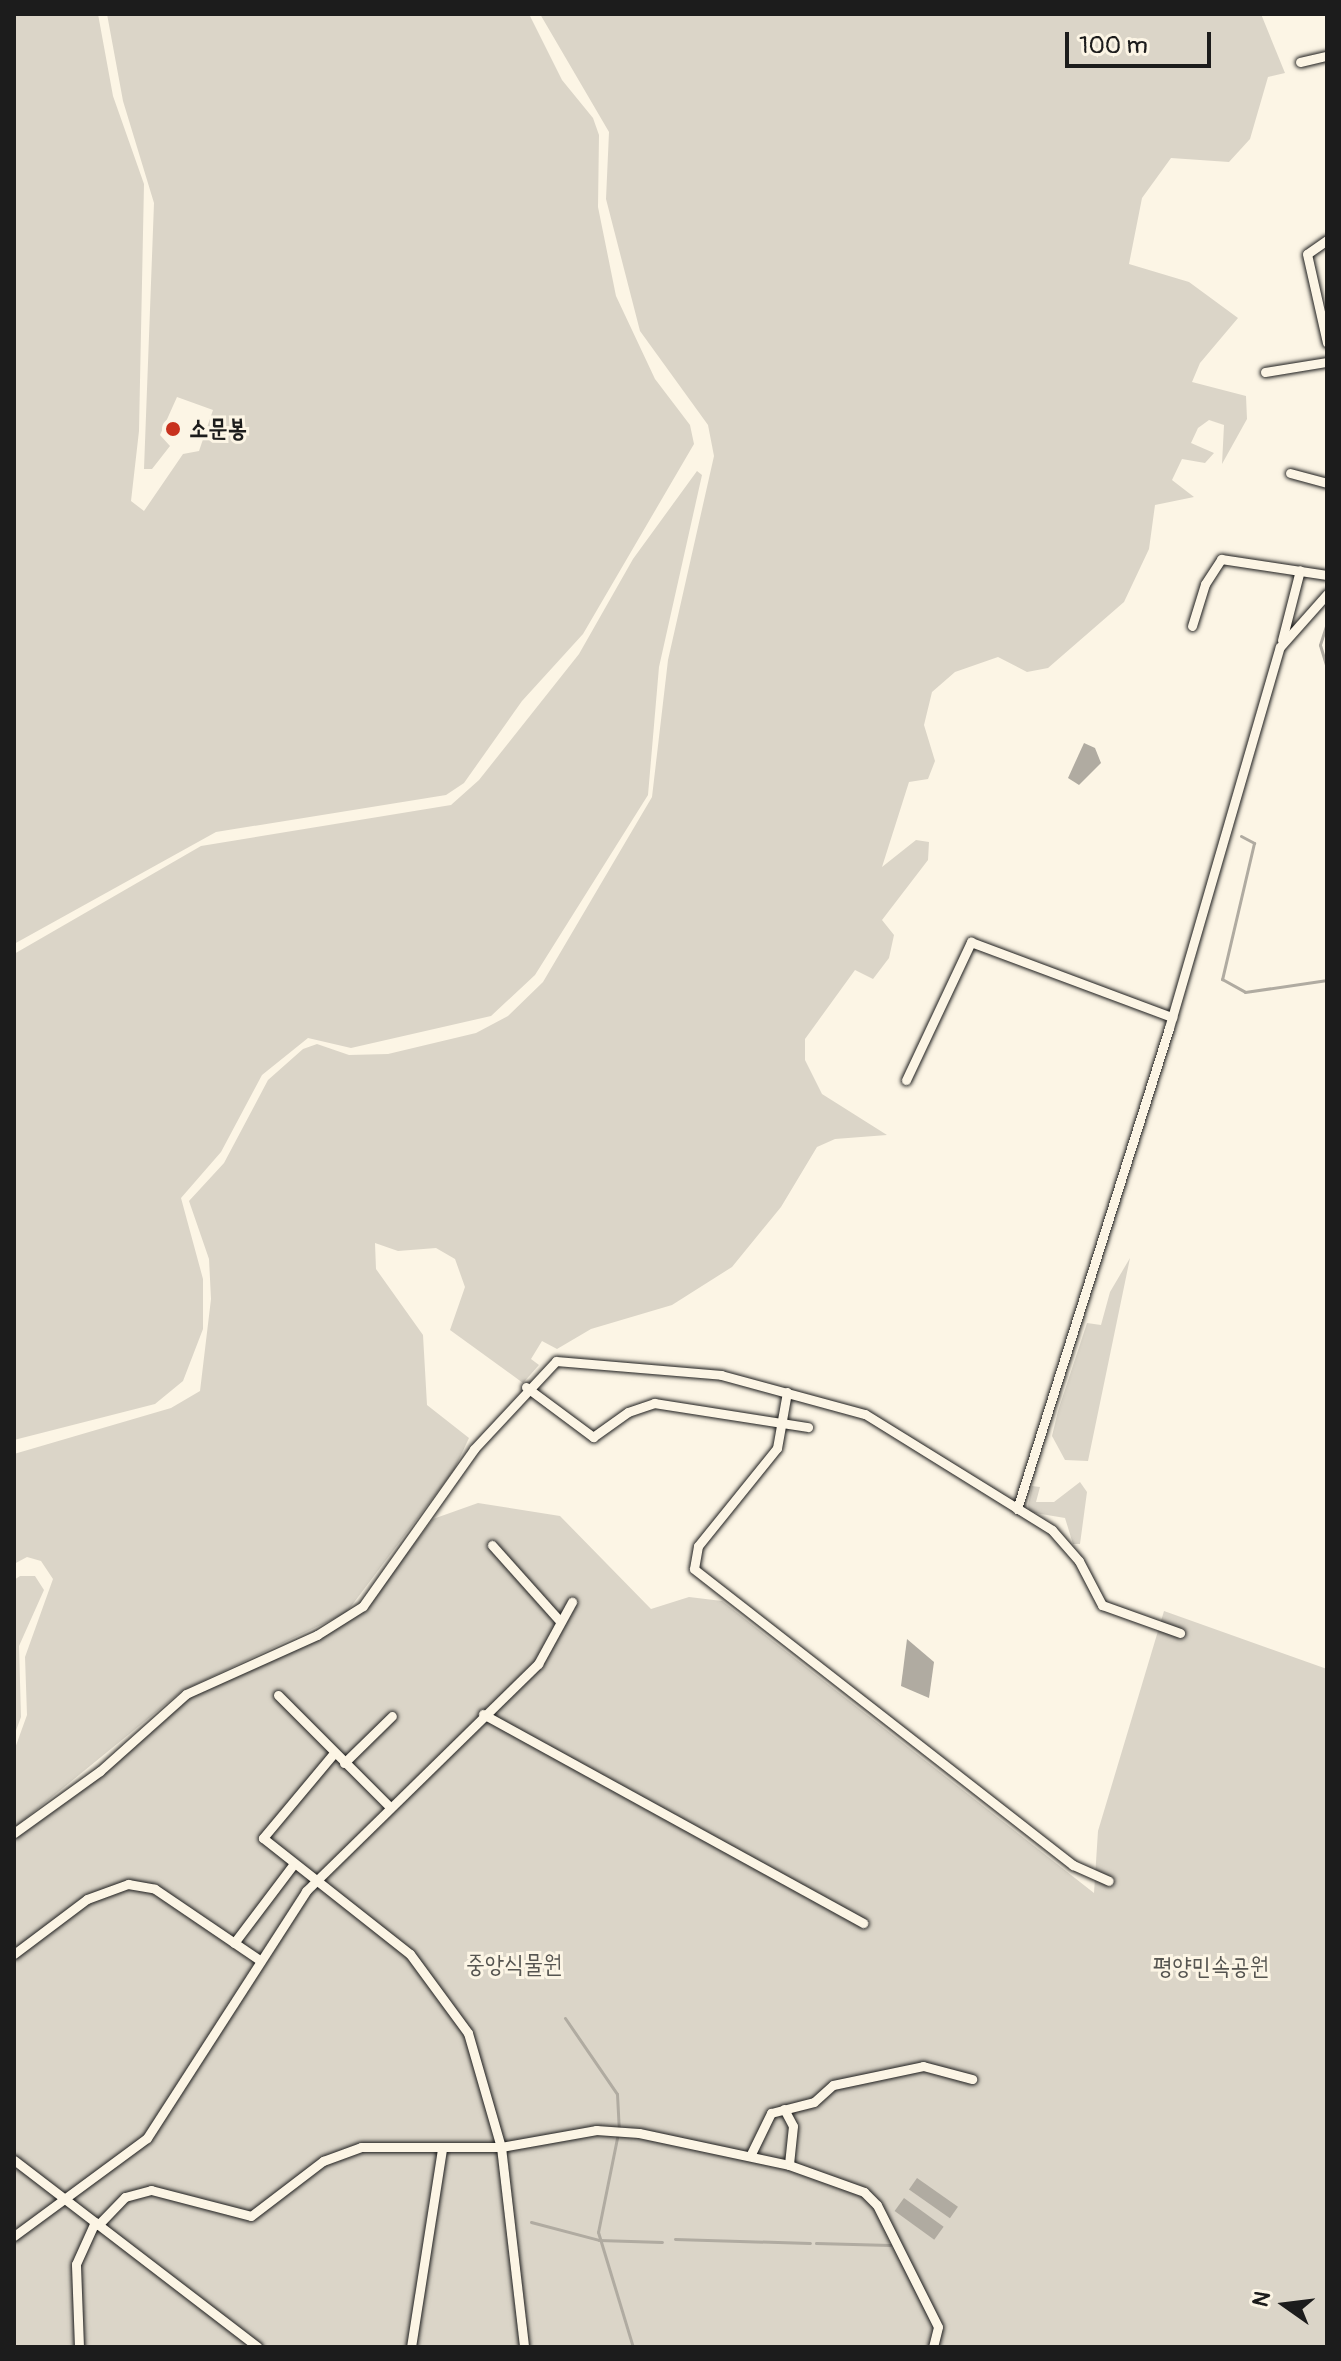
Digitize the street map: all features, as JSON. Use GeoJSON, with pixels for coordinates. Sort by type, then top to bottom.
{"type":"FeatureCollection","features":[{"type":"Feature","properties":{"kind":"street"},"geometry":{"type":"LineString","coordinates":[[1300,62],[1327,56]]}},
{"type":"Feature","properties":{"kind":"street"},"geometry":{"type":"LineString","coordinates":[[1327,240],[1307,254],[1327,343]]}},
{"type":"Feature","properties":{"kind":"street"},"geometry":{"type":"LineString","coordinates":[[1265,372],[1327,362]]}},
{"type":"Feature","properties":{"kind":"street"},"geometry":{"type":"LineString","coordinates":[[1290,473],[1327,483]]}},
{"type":"Feature","properties":{"kind":"street"},"geometry":{"type":"LineString","coordinates":[[1192,626],[1205,584],[1221,559],[1327,575]]}},
{"type":"Feature","properties":{"kind":"street"},"geometry":{"type":"LineString","coordinates":[[1017,1509],[1172,1017],[1300,570]]}},
{"type":"Feature","properties":{"kind":"street"},"geometry":{"type":"LineString","coordinates":[[1280,647],[1327,594]]}},
{"type":"Feature","properties":{"kind":"street"},"geometry":{"type":"LineString","coordinates":[[906,1080],[971,942],[1172,1017]]}},
{"type":"Feature","properties":{"kind":"street"},"geometry":{"type":"LineString","coordinates":[[14,1833],[100,1771],[201,1684],[300,1644],[363,1606],[474,1449],[547,1366],[565,1360],[721,1375],[865,1414],[1017,1509],[1069,1548],[1102,1605],[1180,1633]]}},
{"type":"Feature","properties":{"kind":"street"},"geometry":{"type":"LineString","coordinates":[[526,1387],[593,1437],[628,1412],[654,1403],[808,1427]]}},
{"type":"Feature","properties":{"kind":"street"},"geometry":{"type":"LineString","coordinates":[[787,1392],[777,1448],[698,1546],[694,1569],[1073,1865],[1109,1881]]}},
{"type":"Feature","properties":{"kind":"street"},"geometry":{"type":"LineString","coordinates":[[492,1545],[559,1620]]}},
{"type":"Feature","properties":{"kind":"street"},"geometry":{"type":"LineString","coordinates":[[14,2236],[158,2125],[258,1959],[316,1879],[388,1805],[538,1664],[559,1620],[572,1602]]}},
{"type":"Feature","properties":{"kind":"street"},"geometry":{"type":"LineString","coordinates":[[278,1695],[388,1805]]}},
{"type":"Feature","properties":{"kind":"street"},"geometry":{"type":"LineString","coordinates":[[483,1714],[863,1923]]}},
{"type":"Feature","properties":{"kind":"street"},"geometry":{"type":"LineString","coordinates":[[344,1763],[392,1716]]}},
{"type":"Feature","properties":{"kind":"street"},"geometry":{"type":"LineString","coordinates":[[334,1753],[263,1838],[293,1865],[374,1922],[433,1982],[480,2060],[501,2147],[524,2347]]}},
{"type":"Feature","properties":{"kind":"street"},"geometry":{"type":"LineString","coordinates":[[234,1943],[293,1865]]}},
{"type":"Feature","properties":{"kind":"street"},"geometry":{"type":"LineString","coordinates":[[14,1954],[87,1899],[128,1884],[155,1889],[258,1959]]}},
{"type":"Feature","properties":{"kind":"street"},"geometry":{"type":"LineString","coordinates":[[750,2156],[762,2122],[784,2109],[814,2102],[833,2085],[900,2068],[943,2067],[972,2079]]}},
{"type":"Feature","properties":{"kind":"street"},"geometry":{"type":"LineString","coordinates":[[784,2109],[793,2126],[789,2165]]}},
{"type":"Feature","properties":{"kind":"street"},"geometry":{"type":"LineString","coordinates":[[79,2347],[76,2264],[96,2224],[125,2197],[160,2190],[251,2216],[338,2153],[501,2147],[608,2130],[750,2156],[854,2186],[877,2205],[938,2327],[933,2347]]}},
{"type":"Feature","properties":{"kind":"street"},"geometry":{"type":"LineString","coordinates":[[411,2347],[442,2148]]}},
{"type":"Feature","properties":{"kind":"street"},"geometry":{"type":"LineString","coordinates":[[14,2160],[258,2347]]}},
{"type":"Feature","properties":{"kind":"green space"},"geometry":{"type":"Polygon","coordinates":[[[14,14],[98,14],[113,96],[144,184],[139,431],[131,501],[144,511],[183,454],[199,451],[213,410],[177,397],[160,435],[170,446],[152,469],[144,469],[154,203],[123,101],[107,14],[529,14],[562,80],[593,118],[599,135],[598,207],[616,296],[655,379],[690,425],[694,444],[583,634],[522,701],[464,783],[446,795],[216,832],[14,944],[14,14]]]}},
{"type":"Feature","properties":{"kind":"green space"},"geometry":{"type":"Polygon","coordinates":[[[540,14],[1261,14],[1285,73],[1268,77],[1250,139],[1229,162],[1171,158],[1142,198],[1129,264],[1189,282],[1238,318],[1200,363],[1192,382],[1246,396],[1247,419],[1222,464],[1224,425],[1209,420],[1198,428],[1191,443],[1214,453],[1205,463],[1182,459],[1172,480],[1194,497],[1155,505],[1149,549],[1124,602],[1048,668],[1027,672],[998,657],[955,672],[932,692],[924,725],[935,761],[928,779],[909,782],[882,867],[916,840],[929,842],[928,860],[882,920],[894,935],[889,958],[873,979],[855,970],[805,1039],[805,1060],[822,1094],[887,1135],[835,1139],[817,1147],[781,1207],[732,1267],[672,1305],[591,1329],[557,1349],[542,1341],[531,1359],[539,1365],[523,1383],[450,1330],[465,1287],[455,1259],[436,1248],[398,1251],[375,1243],[376,1269],[423,1335],[427,1405],[469,1438],[454,1470],[346,1613],[182,1691],[14,1828],[14,1751],[27,1715],[25,1657],[53,1579],[41,1561],[27,1557],[14,1564],[14,1454],[171,1408],[200,1391],[211,1299],[209,1259],[189,1201],[224,1163],[268,1080],[303,1049],[317,1044],[349,1055],[388,1054],[476,1033],[508,1016],[543,982],[652,797],[668,660],[714,456],[708,425],[640,331],[606,199],[609,132],[540,14]]]}},
{"type":"Feature","properties":{"kind":"green space"},"geometry":{"type":"Polygon","coordinates":[[[697,471],[702,475],[659,667],[648,795],[535,975],[491,1016],[351,1048],[308,1038],[262,1075],[221,1152],[181,1198],[203,1279],[203,1329],[183,1381],[155,1404],[14,1440],[14,954],[201,846],[451,805],[479,780],[579,654],[633,559],[697,471]]]}},
{"type":"Feature","properties":{"kind":"green space"},"geometry":{"type":"Polygon","coordinates":[[[1130,1258],[1088,1461],[1065,1460],[1052,1436],[1058,1411],[1087,1323],[1101,1325],[1110,1292],[1130,1258]]]}},
{"type":"Feature","properties":{"kind":"green space"},"geometry":{"type":"Polygon","coordinates":[[[1080,1482],[1087,1492],[1080,1544],[1073,1544],[1065,1518],[1029,1512],[1028,1505],[1032,1486],[1040,1487],[1036,1502],[1054,1502],[1080,1482]]]}},
{"type":"Feature","properties":{"kind":"green space","name":"중앙식물원"},"geometry":{"type":"Polygon","coordinates":[[[478,1503],[560,1516],[651,1609],[689,1597],[722,1601],[1094,1893],[1098,1831],[1164,1611],[1327,1669],[1327,2347],[14,2347],[14,1840],[89,1786],[191,1695],[303,1647],[364,1610],[433,1519],[478,1503]]]}},
{"type":"Feature","properties":{"kind":"green space"},"geometry":{"type":"Polygon","coordinates":[[[20,1576],[35,1576],[44,1590],[19,1646],[21,1717],[14,1736],[14,1580],[20,1576]]]}},
{"type":"Feature","properties":{"kind":"shaded area"},"geometry":{"type":"Polygon","coordinates":[[[1084,743],[1095,748],[1101,763],[1079,785],[1068,778],[1084,743]]]}},
{"type":"Feature","properties":{"kind":"shaded area"},"geometry":{"type":"Polygon","coordinates":[[[907,1639],[934,1662],[929,1698],[901,1686],[907,1639]]]}},
{"type":"Feature","properties":{"kind":"shaded area"},"geometry":{"type":"Polygon","coordinates":[[[917,2178],[958,2207],[950,2218],[909,2189],[917,2178]]]}},
{"type":"Feature","properties":{"kind":"shaded area"},"geometry":{"type":"Polygon","coordinates":[[[904,2198],[944,2227],[934,2240],[895,2211],[904,2198]]]}},
{"type":"Feature","properties":{"kind":"waterway"},"geometry":{"type":"LineString","coordinates":[[1327,623],[1320,645],[1327,668]]}},
{"type":"Feature","properties":{"kind":"waterway"},"geometry":{"type":"LineString","coordinates":[[1241,836],[1254,843],[1222,979],[1245,992],[1327,980]]}},
{"type":"Feature","properties":{"kind":"waterway"},"geometry":{"type":"LineString","coordinates":[[565,2018],[617,2094],[619,2127]]}},
{"type":"Feature","properties":{"kind":"waterway"},"geometry":{"type":"LineString","coordinates":[[618,2133],[598,2232],[633,2347]]}},
{"type":"Feature","properties":{"kind":"waterway"},"geometry":{"type":"LineString","coordinates":[[531,2222],[599,2240],[662,2242]]}},
{"type":"Feature","properties":{"kind":"waterway"},"geometry":{"type":"LineString","coordinates":[[675,2239],[810,2243]]}},
{"type":"Feature","properties":{"kind":"waterway"},"geometry":{"type":"LineString","coordinates":[[816,2243],[890,2245]]}},
{"type":"Feature","properties":{"kind":"place","name":"소문봉"},"geometry":{"type":"Point","coordinates":[173,429]}},
{"type":"Feature","properties":{"kind":"park label","name":"평양민속공원"},"geometry":{"type":"Point","coordinates":[1211,1967]}}]}
